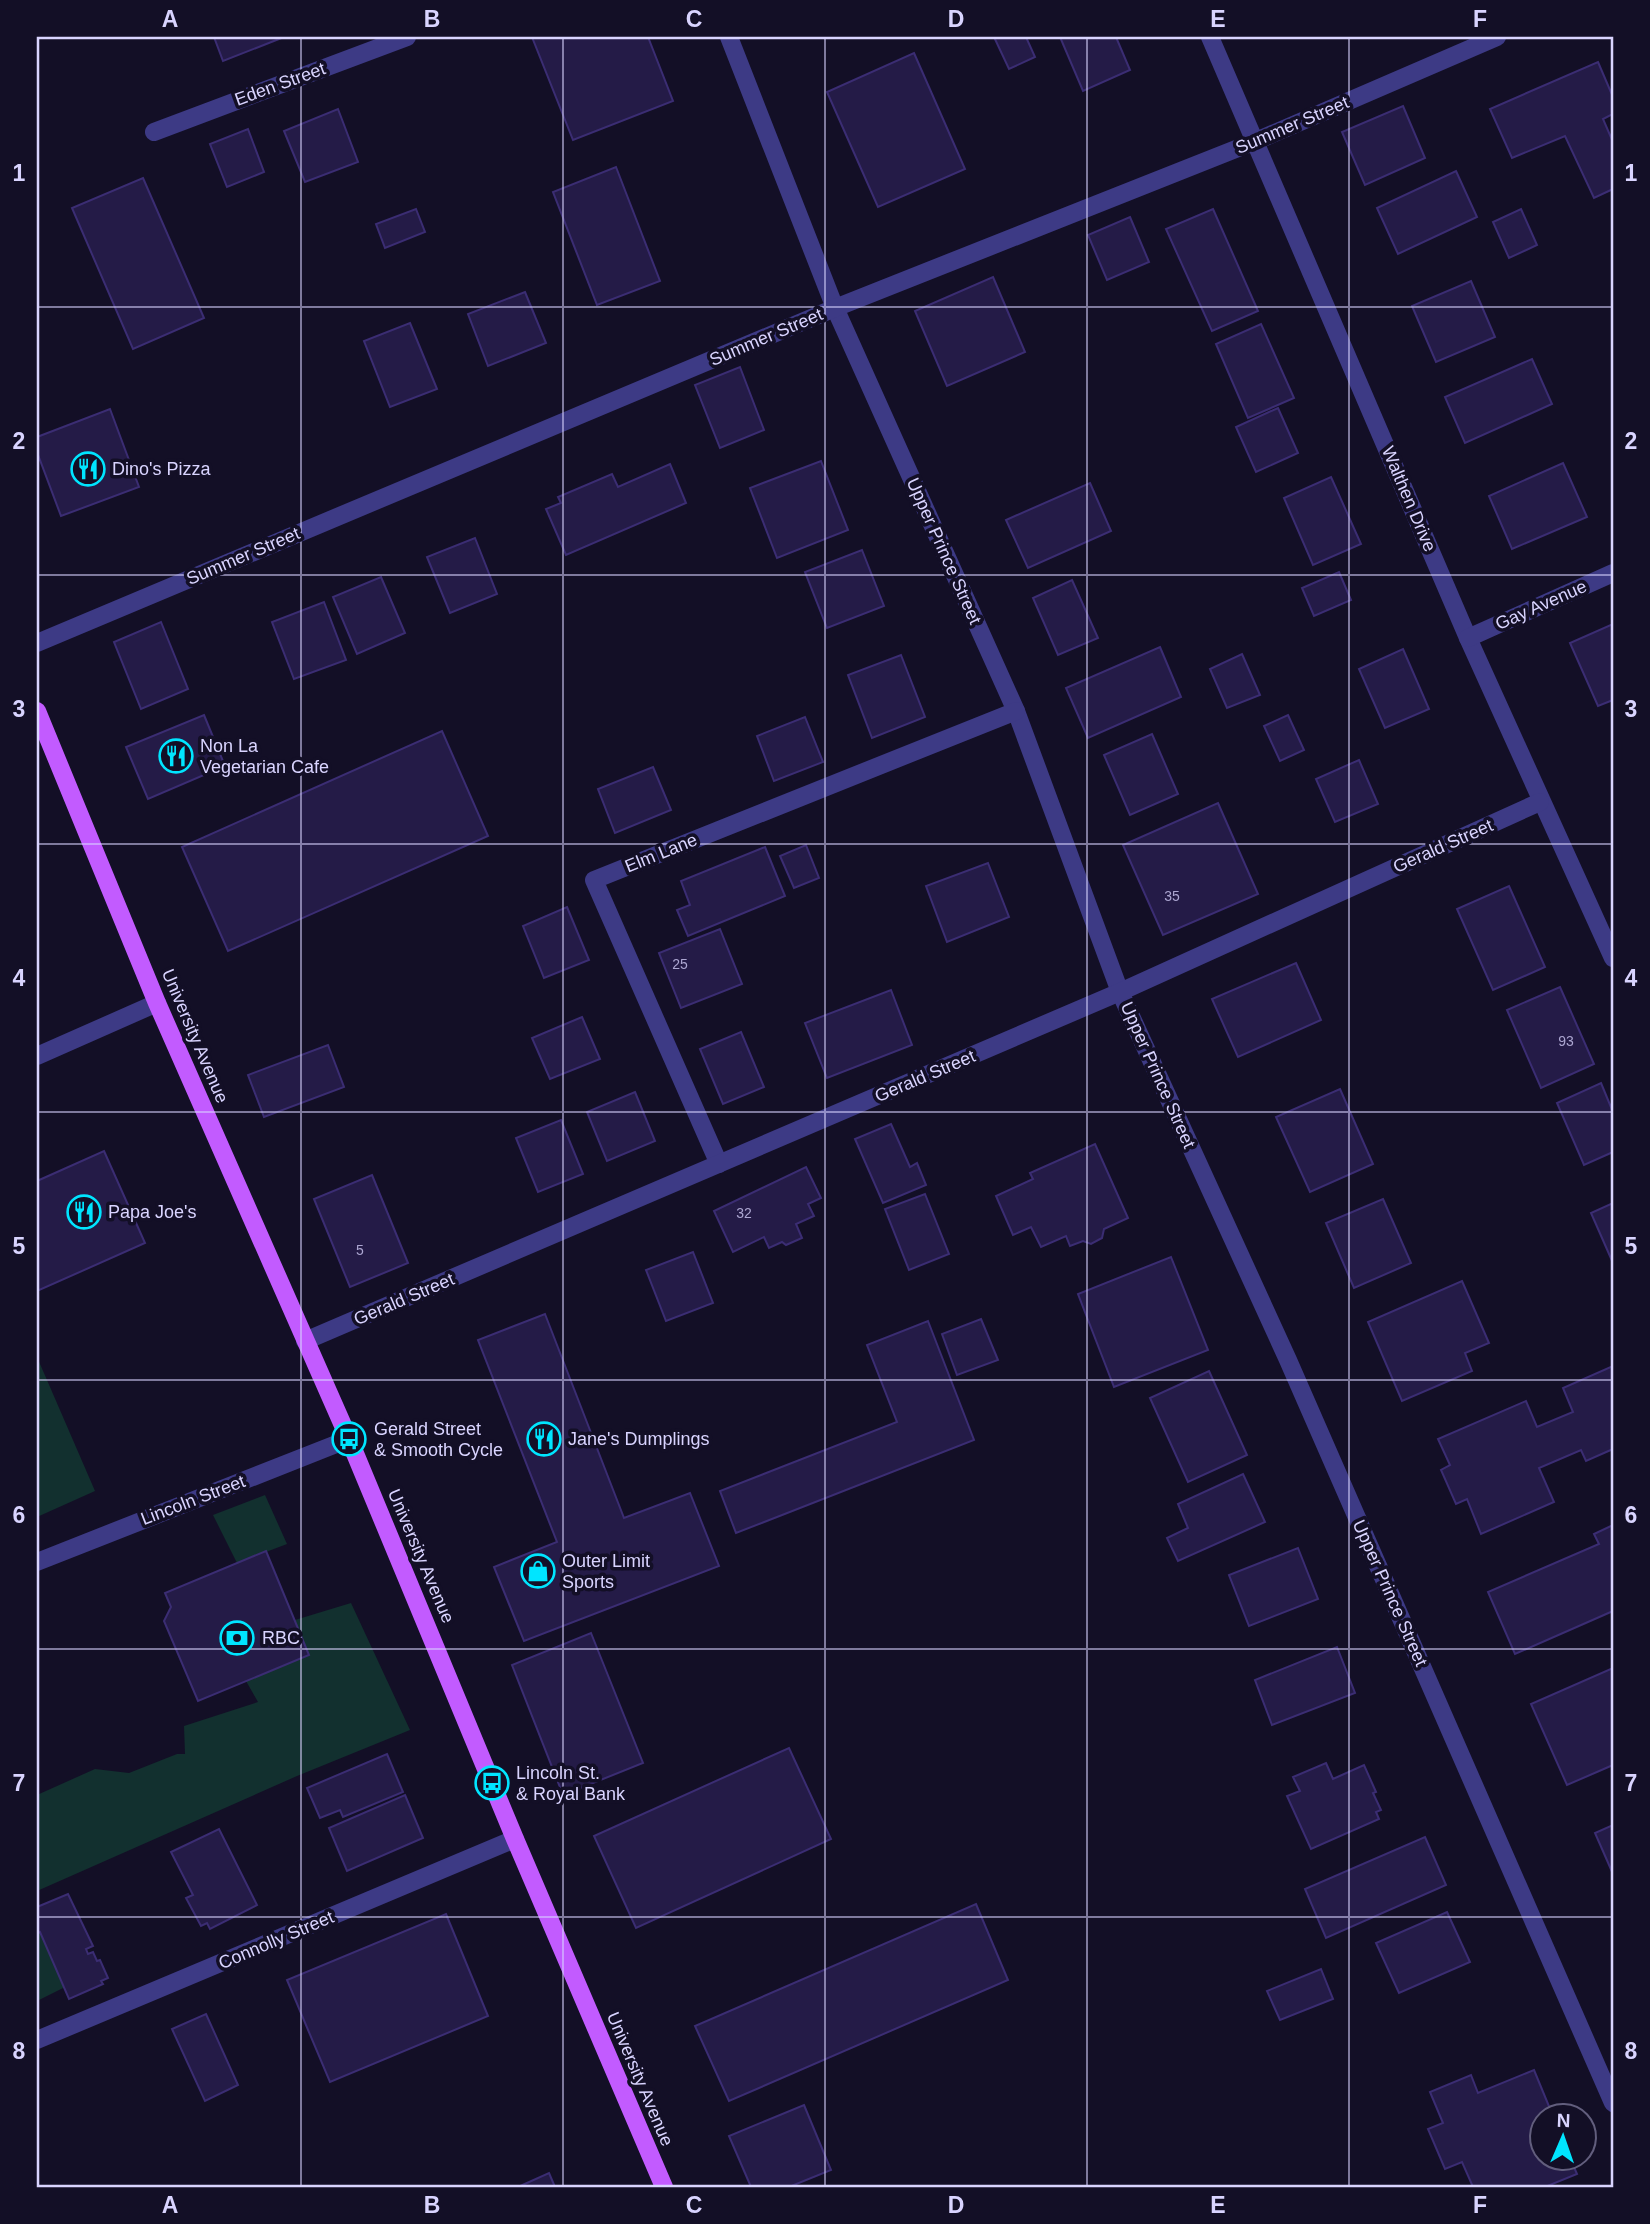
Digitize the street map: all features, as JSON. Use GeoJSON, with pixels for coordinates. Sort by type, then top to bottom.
{"type":"FeatureCollection","features":[{"type":"Feature","properties":{"kind":"main road","name":"University Avenue"},"geometry":{"type":"LineString","coordinates":[[37,711],[157,1003],[349,1439],[515,1839],[664,2187]]}},
{"type":"Feature","properties":{"kind":"street","name":"Eden Street"},"geometry":{"type":"LineString","coordinates":[[153,132],[407,37]]}},
{"type":"Feature","properties":{"kind":"street","name":"Upper Prince Street"},"geometry":{"type":"LineString","coordinates":[[729,37],[835,308],[1016,711],[1120,992],[1288,1360],[1613,2104]]}},
{"type":"Feature","properties":{"kind":"street","name":"Walthen Drive"},"geometry":{"type":"LineString","coordinates":[[1210,37],[1468,638],[1613,958]]}},
{"type":"Feature","properties":{"kind":"street","name":"Summer Street"},"geometry":{"type":"LineString","coordinates":[[37,643],[835,308],[1256,141],[1497,37]]}},
{"type":"Feature","properties":{"kind":"street","name":"Gay Avenue"},"geometry":{"type":"LineString","coordinates":[[1468,638],[1613,573]]}},
{"type":"Feature","properties":{"kind":"street","name":"Elm Lane"},"geometry":{"type":"LineString","coordinates":[[719,1164],[594,880],[1016,711]]}},
{"type":"Feature","properties":{"kind":"street","name":"Gerald Street"},"geometry":{"type":"LineString","coordinates":[[305,1342],[1120,992],[1541,802]]}},
{"type":"Feature","properties":{"kind":"street"},"geometry":{"type":"LineString","coordinates":[[37,1056],[157,1003]]}},
{"type":"Feature","properties":{"kind":"street","name":"Lincoln Street"},"geometry":{"type":"LineString","coordinates":[[37,1562],[349,1439]]}},
{"type":"Feature","properties":{"kind":"street","name":"Connolly Street"},"geometry":{"type":"LineString","coordinates":[[37,2040],[515,1839]]}},
{"type":"Feature","properties":{"kind":"green space"},"geometry":{"type":"Polygon","coordinates":[[[37,1357],[95,1491],[37,1517],[37,1357]]]}},
{"type":"Feature","properties":{"kind":"green space"},"geometry":{"type":"Polygon","coordinates":[[[265,1495],[287,1544],[237,1563],[213,1515],[265,1495]]]}},
{"type":"Feature","properties":{"kind":"green space"},"geometry":{"type":"Polygon","coordinates":[[[351,1603],[410,1730],[297,1776],[37,1891],[37,1795],[95,1769],[129,1773],[177,1754],[185,1754],[184,1726],[258,1702],[246,1681],[309,1655],[295,1620],[351,1603]]]}},
{"type":"Feature","properties":{"kind":"green space"},"geometry":{"type":"Polygon","coordinates":[[[37,1900],[75,1982],[37,2001],[37,1900]]]}},
{"type":"Feature","properties":{"kind":"building"},"geometry":{"type":"Polygon","coordinates":[[[214,37],[284,37],[223,61],[214,37]]]}},
{"type":"Feature","properties":{"kind":"building"},"geometry":{"type":"Polygon","coordinates":[[[532,37],[648,37],[673,101],[573,140],[532,37]]]}},
{"type":"Feature","properties":{"kind":"building"},"geometry":{"type":"Polygon","coordinates":[[[994,37],[1026,37],[1035,57],[1009,69],[994,37]]]}},
{"type":"Feature","properties":{"kind":"building"},"geometry":{"type":"Polygon","coordinates":[[[1060,37],[1116,37],[1130,70],[1083,91],[1060,37]]]}},
{"type":"Feature","properties":{"kind":"building"},"geometry":{"type":"Polygon","coordinates":[[[914,53],[965,169],[878,207],[827,92],[914,53]]]}},
{"type":"Feature","properties":{"kind":"building"},"geometry":{"type":"Polygon","coordinates":[[[1598,62],[1613,97],[1613,114],[1603,119],[1613,142],[1613,189],[1594,198],[1565,136],[1512,158],[1490,109],[1598,62]]]}},
{"type":"Feature","properties":{"kind":"building"},"geometry":{"type":"Polygon","coordinates":[[[1403,106],[1425,158],[1365,185],[1342,132],[1403,106]]]}},
{"type":"Feature","properties":{"kind":"building"},"geometry":{"type":"Polygon","coordinates":[[[338,109],[358,162],[305,182],[284,131],[338,109]]]}},
{"type":"Feature","properties":{"kind":"building"},"geometry":{"type":"Polygon","coordinates":[[[248,129],[264,172],[227,187],[210,144],[248,129]]]}},
{"type":"Feature","properties":{"kind":"building"},"geometry":{"type":"Polygon","coordinates":[[[616,167],[660,281],[597,305],[553,192],[616,167]]]}},
{"type":"Feature","properties":{"kind":"building"},"geometry":{"type":"Polygon","coordinates":[[[1456,171],[1477,217],[1398,254],[1377,208],[1456,171]]]}},
{"type":"Feature","properties":{"kind":"building"},"geometry":{"type":"Polygon","coordinates":[[[143,178],[204,318],[133,349],[72,208],[143,178]]]}},
{"type":"Feature","properties":{"kind":"building"},"geometry":{"type":"Polygon","coordinates":[[[416,209],[425,232],[385,248],[376,224],[416,209]]]}},
{"type":"Feature","properties":{"kind":"building"},"geometry":{"type":"Polygon","coordinates":[[[1213,209],[1258,311],[1212,331],[1166,229],[1213,209]]]}},
{"type":"Feature","properties":{"kind":"building"},"geometry":{"type":"Polygon","coordinates":[[[1521,209],[1537,245],[1509,258],[1493,222],[1521,209]]]}},
{"type":"Feature","properties":{"kind":"building"},"geometry":{"type":"Polygon","coordinates":[[[1130,217],[1149,262],[1107,280],[1088,235],[1130,217]]]}},
{"type":"Feature","properties":{"kind":"building"},"geometry":{"type":"Polygon","coordinates":[[[993,277],[1025,352],[947,386],[915,311],[993,277]]]}},
{"type":"Feature","properties":{"kind":"building"},"geometry":{"type":"Polygon","coordinates":[[[1471,281],[1495,337],[1436,362],[1412,306],[1471,281]]]}},
{"type":"Feature","properties":{"kind":"building"},"geometry":{"type":"Polygon","coordinates":[[[525,292],[546,343],[488,366],[468,314],[525,292]]]}},
{"type":"Feature","properties":{"kind":"building"},"geometry":{"type":"Polygon","coordinates":[[[410,323],[437,389],[390,407],[364,341],[410,323]]]}},
{"type":"Feature","properties":{"kind":"building"},"geometry":{"type":"Polygon","coordinates":[[[1261,324],[1294,398],[1248,418],[1216,344],[1261,324]]]}},
{"type":"Feature","properties":{"kind":"building"},"geometry":{"type":"Polygon","coordinates":[[[1532,359],[1552,404],[1465,443],[1445,397],[1532,359]]]}},
{"type":"Feature","properties":{"kind":"building"},"geometry":{"type":"Polygon","coordinates":[[[740,367],[764,430],[720,448],[695,385],[740,367]]]}},
{"type":"Feature","properties":{"kind":"building"},"geometry":{"type":"Polygon","coordinates":[[[1278,408],[1298,453],[1256,472],[1236,427],[1278,408]]]}},
{"type":"Feature","properties":{"kind":"building","name":"Dino's Pizza"},"geometry":{"type":"Polygon","coordinates":[[[110,409],[139,487],[61,516],[37,452],[37,437],[110,409]]]}},
{"type":"Feature","properties":{"kind":"building"},"geometry":{"type":"Polygon","coordinates":[[[821,461],[848,530],[777,558],[750,488],[821,461]]]}},
{"type":"Feature","properties":{"kind":"building"},"geometry":{"type":"Polygon","coordinates":[[[1563,463],[1587,517],[1512,549],[1489,496],[1563,463]]]}},
{"type":"Feature","properties":{"kind":"building"},"geometry":{"type":"Polygon","coordinates":[[[670,464],[686,503],[566,555],[546,509],[561,503],[558,497],[612,474],[618,487],[670,464]]]}},
{"type":"Feature","properties":{"kind":"building"},"geometry":{"type":"Polygon","coordinates":[[[1331,477],[1361,544],[1313,565],[1284,498],[1331,477]]]}},
{"type":"Feature","properties":{"kind":"building"},"geometry":{"type":"Polygon","coordinates":[[[1090,483],[1111,531],[1028,568],[1006,520],[1090,483]]]}},
{"type":"Feature","properties":{"kind":"building"},"geometry":{"type":"Polygon","coordinates":[[[475,538],[497,594],[450,613],[427,557],[475,538]]]}},
{"type":"Feature","properties":{"kind":"building"},"geometry":{"type":"Polygon","coordinates":[[[862,550],[884,606],[827,628],[805,572],[862,550]]]}},
{"type":"Feature","properties":{"kind":"building"},"geometry":{"type":"Polygon","coordinates":[[[1339,572],[1351,600],[1314,616],[1302,588],[1339,572]]]}},
{"type":"Feature","properties":{"kind":"building"},"geometry":{"type":"Polygon","coordinates":[[[381,577],[405,633],[357,654],[333,597],[381,577]]]}},
{"type":"Feature","properties":{"kind":"building"},"geometry":{"type":"Polygon","coordinates":[[[1072,580],[1098,638],[1058,655],[1033,598],[1072,580]]]}},
{"type":"Feature","properties":{"kind":"building"},"geometry":{"type":"Polygon","coordinates":[[[324,602],[346,660],[294,679],[272,622],[324,602]]]}},
{"type":"Feature","properties":{"kind":"building"},"geometry":{"type":"Polygon","coordinates":[[[161,622],[188,689],[141,709],[114,642],[161,622]]]}},
{"type":"Feature","properties":{"kind":"building"},"geometry":{"type":"Polygon","coordinates":[[[1613,624],[1613,700],[1598,706],[1570,643],[1613,624]]]}},
{"type":"Feature","properties":{"kind":"building"},"geometry":{"type":"Polygon","coordinates":[[[1160,647],[1181,697],[1088,738],[1066,688],[1160,647]]]}},
{"type":"Feature","properties":{"kind":"building"},"geometry":{"type":"Polygon","coordinates":[[[1403,649],[1429,709],[1385,728],[1359,669],[1403,649]]]}},
{"type":"Feature","properties":{"kind":"building"},"geometry":{"type":"Polygon","coordinates":[[[1242,654],[1260,695],[1227,708],[1210,669],[1242,654]]]}},
{"type":"Feature","properties":{"kind":"building"},"geometry":{"type":"Polygon","coordinates":[[[901,655],[925,717],[872,738],[848,675],[901,655]]]}},
{"type":"Feature","properties":{"kind":"building","name":"Non La Vegetarian Cafe"},"geometry":{"type":"Polygon","coordinates":[[[204,715],[225,766],[148,799],[126,747],[204,715]]]}},
{"type":"Feature","properties":{"kind":"building"},"geometry":{"type":"Polygon","coordinates":[[[1288,715],[1304,750],[1280,761],[1264,726],[1288,715]]]}},
{"type":"Feature","properties":{"kind":"building"},"geometry":{"type":"Polygon","coordinates":[[[805,717],[823,762],[774,781],[757,736],[805,717]]]}},
{"type":"Feature","properties":{"kind":"building"},"geometry":{"type":"Polygon","coordinates":[[[442,731],[488,836],[228,951],[182,847],[442,731]]]}},
{"type":"Feature","properties":{"kind":"building"},"geometry":{"type":"Polygon","coordinates":[[[1152,734],[1178,794],[1130,815],[1104,755],[1152,734]]]}},
{"type":"Feature","properties":{"kind":"building"},"geometry":{"type":"Polygon","coordinates":[[[1359,760],[1378,804],[1335,822],[1316,779],[1359,760]]]}},
{"type":"Feature","properties":{"kind":"building"},"geometry":{"type":"Polygon","coordinates":[[[653,767],[671,810],[615,833],[598,789],[653,767]]]}},
{"type":"Feature","properties":{"kind":"building"},"geometry":{"type":"Polygon","coordinates":[[[1218,803],[1258,894],[1163,935],[1123,845],[1218,803]]]}},
{"type":"Feature","properties":{"kind":"building"},"geometry":{"type":"Polygon","coordinates":[[[806,845],[819,878],[794,888],[780,856],[806,845]]]}},
{"type":"Feature","properties":{"kind":"building"},"geometry":{"type":"Polygon","coordinates":[[[765,847],[785,896],[688,936],[677,910],[690,905],[681,881],[765,847]]]}},
{"type":"Feature","properties":{"kind":"building"},"geometry":{"type":"Polygon","coordinates":[[[988,863],[1009,917],[947,942],[926,886],[988,863]]]}},
{"type":"Feature","properties":{"kind":"building"},"geometry":{"type":"Polygon","coordinates":[[[1509,886],[1545,967],[1493,990],[1457,909],[1509,886]]]}},
{"type":"Feature","properties":{"kind":"building"},"geometry":{"type":"Polygon","coordinates":[[[567,907],[589,960],[544,978],[523,926],[567,907]]]}},
{"type":"Feature","properties":{"kind":"building"},"geometry":{"type":"Polygon","coordinates":[[[720,929],[742,984],[681,1008],[659,953],[720,929]]]}},
{"type":"Feature","properties":{"kind":"building"},"geometry":{"type":"Polygon","coordinates":[[[1296,963],[1321,1020],[1238,1057],[1212,999],[1296,963]]]}},
{"type":"Feature","properties":{"kind":"building"},"geometry":{"type":"Polygon","coordinates":[[[1560,987],[1594,1064],[1541,1088],[1507,1010],[1560,987]]]}},
{"type":"Feature","properties":{"kind":"building"},"geometry":{"type":"Polygon","coordinates":[[[891,990],[912,1045],[827,1078],[805,1023],[891,990]]]}},
{"type":"Feature","properties":{"kind":"building"},"geometry":{"type":"Polygon","coordinates":[[[582,1017],[600,1059],[550,1079],[532,1038],[582,1017]]]}},
{"type":"Feature","properties":{"kind":"building"},"geometry":{"type":"Polygon","coordinates":[[[741,1032],[764,1087],[723,1104],[700,1049],[741,1032]]]}},
{"type":"Feature","properties":{"kind":"building"},"geometry":{"type":"Polygon","coordinates":[[[328,1045],[344,1087],[264,1117],[248,1075],[328,1045]]]}},
{"type":"Feature","properties":{"kind":"building"},"geometry":{"type":"Polygon","coordinates":[[[1601,1083],[1613,1112],[1613,1152],[1584,1165],[1557,1103],[1601,1083]]]}},
{"type":"Feature","properties":{"kind":"building"},"geometry":{"type":"Polygon","coordinates":[[[1340,1089],[1373,1164],[1310,1192],[1276,1117],[1340,1089]]]}},
{"type":"Feature","properties":{"kind":"building"},"geometry":{"type":"Polygon","coordinates":[[[635,1092],[655,1141],[607,1161],[587,1112],[635,1092]]]}},
{"type":"Feature","properties":{"kind":"building"},"geometry":{"type":"Polygon","coordinates":[[[561,1120],[583,1174],[538,1192],[516,1138],[561,1120]]]}},
{"type":"Feature","properties":{"kind":"building"},"geometry":{"type":"Polygon","coordinates":[[[891,1124],[910,1167],[917,1163],[926,1185],[883,1203],[855,1139],[891,1124]]]}},
{"type":"Feature","properties":{"kind":"building"},"geometry":{"type":"Polygon","coordinates":[[[1095,1144],[1128,1218],[1104,1229],[1102,1238],[1091,1244],[1083,1241],[1070,1246],[1066,1236],[1041,1247],[1031,1227],[1013,1235],[996,1196],[1033,1179],[1030,1173],[1095,1144]]]}},
{"type":"Feature","properties":{"kind":"building","name":"Papa Joe's"},"geometry":{"type":"Polygon","coordinates":[[[104,1151],[145,1243],[37,1291],[37,1181],[104,1151]]]}},
{"type":"Feature","properties":{"kind":"building"},"geometry":{"type":"Polygon","coordinates":[[[806,1167],[821,1198],[808,1204],[814,1216],[796,1224],[802,1238],[769,1248],[764,1237],[733,1252],[714,1211],[806,1167]]]}},
{"type":"Feature","properties":{"kind":"building"},"geometry":{"type":"Polygon","coordinates":[[[372,1175],[408,1263],[350,1287],[314,1199],[372,1175]]]}},
{"type":"Feature","properties":{"kind":"building"},"geometry":{"type":"Polygon","coordinates":[[[925,1194],[949,1254],[909,1270],[885,1209],[925,1194]]]}},
{"type":"Feature","properties":{"kind":"building"},"geometry":{"type":"Polygon","coordinates":[[[1383,1199],[1411,1263],[1354,1288],[1326,1223],[1383,1199]]]}},
{"type":"Feature","properties":{"kind":"building"},"geometry":{"type":"Polygon","coordinates":[[[1613,1203],[1613,1263],[1591,1213],[1613,1203]]]}},
{"type":"Feature","properties":{"kind":"building"},"geometry":{"type":"Polygon","coordinates":[[[693,1252],[713,1303],[666,1321],[646,1270],[693,1252]]]}},
{"type":"Feature","properties":{"kind":"building"},"geometry":{"type":"Polygon","coordinates":[[[1171,1257],[1208,1350],[1114,1387],[1078,1294],[1171,1257]]]}},
{"type":"Feature","properties":{"kind":"building"},"geometry":{"type":"Polygon","coordinates":[[[1462,1281],[1489,1343],[1465,1353],[1472,1371],[1402,1401],[1368,1322],[1462,1281]]]}},
{"type":"Feature","properties":{"kind":"building"},"geometry":{"type":"Polygon","coordinates":[[[545,1314],[624,1518],[690,1493],[719,1566],[524,1641],[494,1567],[557,1542],[478,1340],[545,1314]]]}},
{"type":"Feature","properties":{"kind":"building"},"geometry":{"type":"Polygon","coordinates":[[[981,1319],[998,1360],[957,1375],[942,1334],[981,1319]]]}},
{"type":"Feature","properties":{"kind":"building"},"geometry":{"type":"Polygon","coordinates":[[[928,1321],[974,1440],[736,1533],[720,1491],[897,1422],[867,1345],[928,1321]]]}},
{"type":"Feature","properties":{"kind":"building"},"geometry":{"type":"Polygon","coordinates":[[[1613,1366],[1613,1449],[1586,1461],[1581,1450],[1539,1468],[1554,1502],[1481,1534],[1467,1499],[1456,1504],[1441,1470],[1450,1465],[1438,1439],[1526,1401],[1537,1427],[1573,1412],[1563,1388],[1613,1366]]]}},
{"type":"Feature","properties":{"kind":"building"},"geometry":{"type":"Polygon","coordinates":[[[1209,1371],[1247,1455],[1188,1482],[1150,1398],[1209,1371]]]}},
{"type":"Feature","properties":{"kind":"building"},"geometry":{"type":"Polygon","coordinates":[[[1243,1474],[1265,1522],[1178,1561],[1167,1538],[1188,1528],[1178,1504],[1243,1474]]]}},
{"type":"Feature","properties":{"kind":"building"},"geometry":{"type":"Polygon","coordinates":[[[1613,1525],[1613,1611],[1515,1654],[1488,1592],[1599,1544],[1594,1534],[1613,1525]]]}},
{"type":"Feature","properties":{"kind":"building"},"geometry":{"type":"Polygon","coordinates":[[[1298,1548],[1318,1599],[1249,1626],[1229,1575],[1298,1548]]]}},
{"type":"Feature","properties":{"kind":"building","name":"RBC"},"geometry":{"type":"Polygon","coordinates":[[[266,1551],[309,1655],[198,1701],[164,1621],[171,1607],[165,1593],[266,1551]]]}},
{"type":"Feature","properties":{"kind":"building"},"geometry":{"type":"Polygon","coordinates":[[[591,1633],[643,1763],[563,1795],[512,1665],[591,1633]]]}},
{"type":"Feature","properties":{"kind":"building"},"geometry":{"type":"Polygon","coordinates":[[[1337,1647],[1355,1693],[1272,1725],[1255,1680],[1337,1647]]]}},
{"type":"Feature","properties":{"kind":"building"},"geometry":{"type":"Polygon","coordinates":[[[1613,1668],[1613,1765],[1567,1785],[1531,1704],[1613,1668]]]}},
{"type":"Feature","properties":{"kind":"building"},"geometry":{"type":"Polygon","coordinates":[[[789,1748],[831,1839],[636,1928],[594,1836],[789,1748]]]}},
{"type":"Feature","properties":{"kind":"building"},"geometry":{"type":"Polygon","coordinates":[[[387,1754],[403,1792],[343,1817],[340,1810],[320,1818],[307,1788],[387,1754]]]}},
{"type":"Feature","properties":{"kind":"building"},"geometry":{"type":"Polygon","coordinates":[[[1326,1763],[1333,1779],[1364,1765],[1381,1810],[1376,1812],[1379,1819],[1311,1849],[1287,1796],[1300,1791],[1293,1777],[1326,1763]]]}},
{"type":"Feature","properties":{"kind":"building"},"geometry":{"type":"Polygon","coordinates":[[[405,1795],[423,1838],[347,1871],[329,1828],[405,1795]]]}},
{"type":"Feature","properties":{"kind":"building"},"geometry":{"type":"Polygon","coordinates":[[[1613,1825],[1613,1874],[1595,1833],[1613,1825]]]}},
{"type":"Feature","properties":{"kind":"building"},"geometry":{"type":"Polygon","coordinates":[[[219,1829],[257,1905],[210,1929],[207,1923],[201,1926],[186,1898],[193,1895],[171,1852],[219,1829]]]}},
{"type":"Feature","properties":{"kind":"building"},"geometry":{"type":"Polygon","coordinates":[[[1425,1837],[1446,1885],[1326,1938],[1305,1889],[1425,1837]]]}},
{"type":"Feature","properties":{"kind":"building"},"geometry":{"type":"Polygon","coordinates":[[[68,1894],[93,1946],[86,1949],[88,1954],[93,1952],[97,1961],[100,1960],[108,1978],[101,1981],[103,1984],[69,1999],[40,1932],[37,1933],[37,1907],[68,1894]]]}},
{"type":"Feature","properties":{"kind":"building"},"geometry":{"type":"Polygon","coordinates":[[[976,1904],[1008,1980],[729,2101],[695,2026],[976,1904]]]}},
{"type":"Feature","properties":{"kind":"building"},"geometry":{"type":"Polygon","coordinates":[[[1447,1912],[1470,1962],[1399,1993],[1376,1943],[1447,1912]]]}},
{"type":"Feature","properties":{"kind":"building"},"geometry":{"type":"Polygon","coordinates":[[[446,1914],[488,2016],[330,2082],[287,1980],[446,1914]]]}},
{"type":"Feature","properties":{"kind":"building"},"geometry":{"type":"Polygon","coordinates":[[[1321,1969],[1333,1999],[1280,2020],[1267,1991],[1321,1969]]]}},
{"type":"Feature","properties":{"kind":"building"},"geometry":{"type":"Polygon","coordinates":[[[206,2014],[238,2085],[205,2101],[172,2029],[206,2014]]]}},
{"type":"Feature","properties":{"kind":"building"},"geometry":{"type":"Polygon","coordinates":[[[1534,2070],[1547,2102],[1528,2102],[1528,2172],[1577,2174],[1545,2187],[1473,2187],[1462,2162],[1445,2169],[1428,2129],[1443,2123],[1430,2092],[1471,2075],[1478,2093],[1534,2070]]]}},
{"type":"Feature","properties":{"kind":"building"},"geometry":{"type":"Polygon","coordinates":[[[804,2105],[831,2170],[789,2187],[751,2187],[729,2136],[804,2105]]]}},
{"type":"Feature","properties":{"kind":"building"},"geometry":{"type":"Polygon","coordinates":[[[549,2173],[555,2187],[518,2187],[549,2173]]]}},
{"type":"Feature","properties":{"kind":"place","name":"Dino's Pizza"},"geometry":{"type":"Point","coordinates":[88,469]}},
{"type":"Feature","properties":{"kind":"place","name":"Non La Vegetarian Cafe"},"geometry":{"type":"Point","coordinates":[176,756]}},
{"type":"Feature","properties":{"kind":"place","name":"Papa Joe's"},"geometry":{"type":"Point","coordinates":[84,1212]}},
{"type":"Feature","properties":{"kind":"place","name":"Gerald Street & Smooth Cycle"},"geometry":{"type":"Point","coordinates":[349,1439]}},
{"type":"Feature","properties":{"kind":"place","name":"Jane's Dumplings"},"geometry":{"type":"Point","coordinates":[544,1439]}},
{"type":"Feature","properties":{"kind":"place","name":"Outer Limit Sports"},"geometry":{"type":"Point","coordinates":[538,1571]}},
{"type":"Feature","properties":{"kind":"place","name":"RBC"},"geometry":{"type":"Point","coordinates":[237,1638]}},
{"type":"Feature","properties":{"kind":"place","name":"Lincoln St. & Royal Bank"},"geometry":{"type":"Point","coordinates":[492,1783]}}]}
